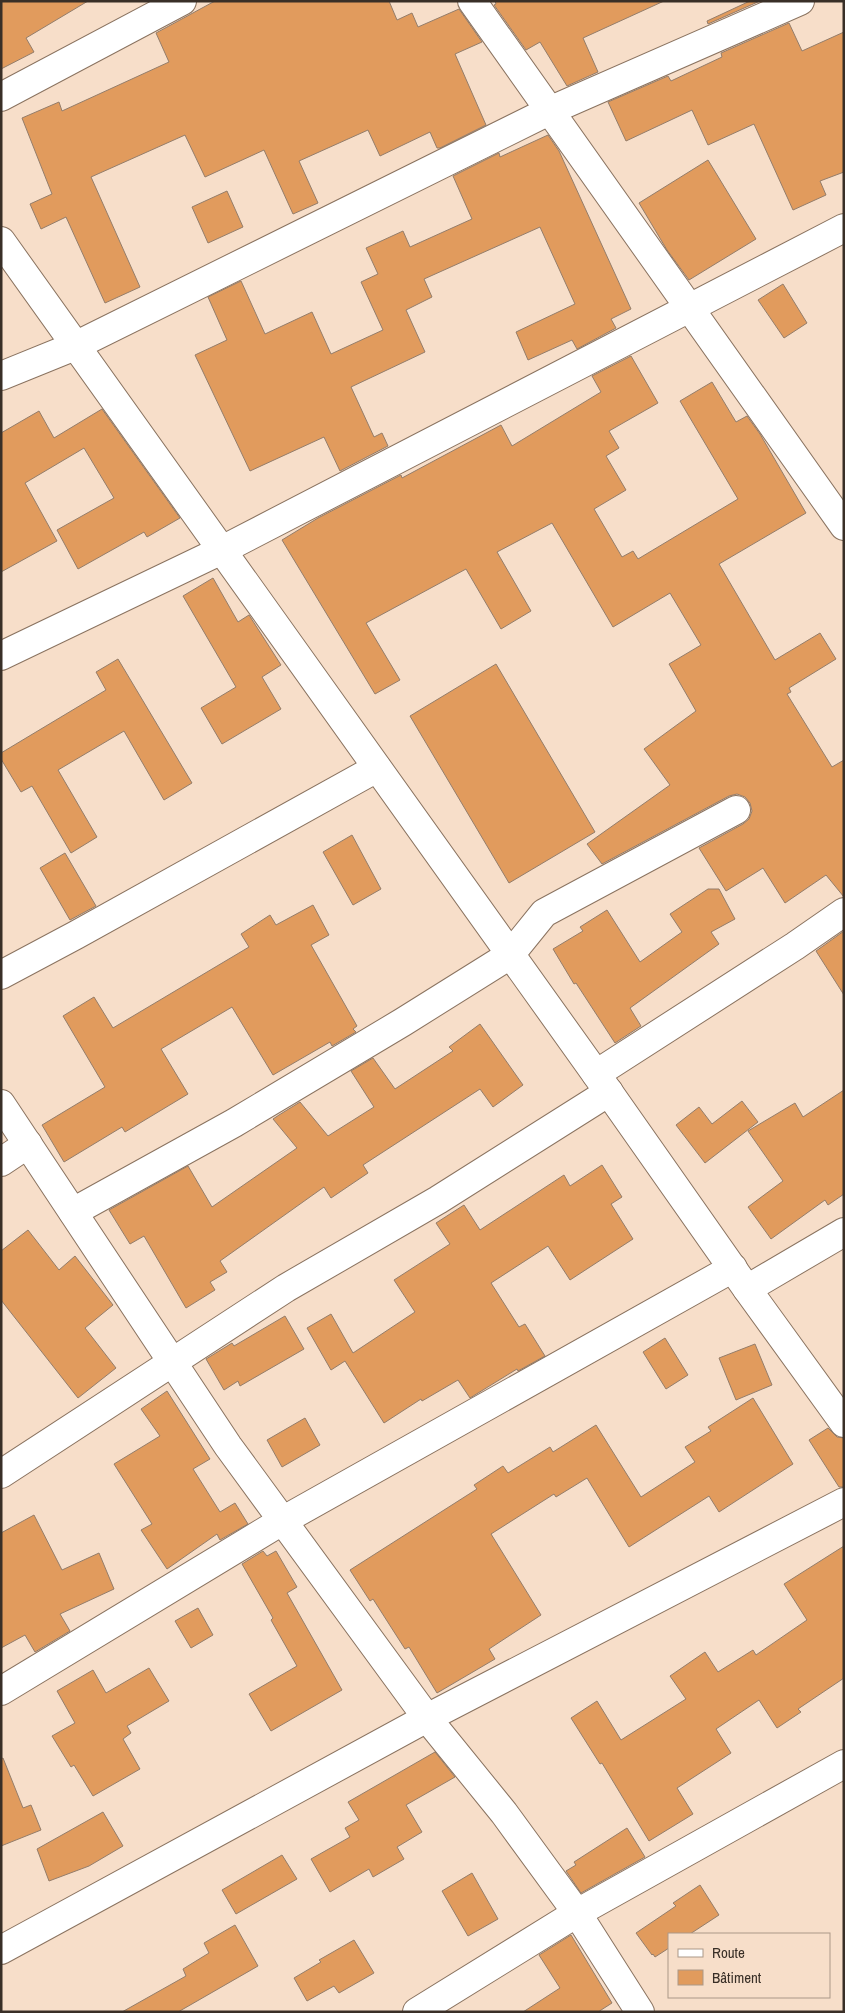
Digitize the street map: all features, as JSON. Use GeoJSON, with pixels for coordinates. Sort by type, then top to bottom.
{"type":"FeatureCollection","features":[{"type":"Feature","properties":{"kind":"street"},"geometry":{"type":"LineString","coordinates":[[1,97],[182,1]]}},
{"type":"Feature","properties":{"kind":"street"},"geometry":{"type":"LineString","coordinates":[[472,1],[688,308],[841,515]]}},
{"type":"Feature","properties":{"kind":"street"},"geometry":{"type":"LineString","coordinates":[[1,376],[75,346],[549,111],[800,1]]}},
{"type":"Feature","properties":{"kind":"street"},"geometry":{"type":"LineString","coordinates":[[1,656],[222,550],[844,228]]}},
{"type":"Feature","properties":{"kind":"street"},"geometry":{"type":"LineString","coordinates":[[1,241],[844,1423]]}},
{"type":"Feature","properties":{"kind":"street"},"geometry":{"type":"LineString","coordinates":[[1,975],[377,768]]}},
{"type":"Feature","properties":{"kind":"street"},"geometry":{"type":"LineString","coordinates":[[73,1212],[234,1123],[403,1022],[510,955],[544,913],[736,810]]}},
{"type":"Feature","properties":{"kind":"street"},"geometry":{"type":"LineString","coordinates":[[1,1474],[286,1288],[438,1200],[844,912]]}},
{"type":"Feature","properties":{"kind":"street"},"geometry":{"type":"LineString","coordinates":[[1,1104],[228,1446],[427,1718],[504,1813],[577,1913],[640,2012]]}},
{"type":"Feature","properties":{"kind":"street"},"geometry":{"type":"LineString","coordinates":[[1,1162],[28,1144]]}},
{"type":"Feature","properties":{"kind":"street"},"geometry":{"type":"LineString","coordinates":[[1,1692],[282,1521],[740,1278],[844,1232]]}},
{"type":"Feature","properties":{"kind":"street"},"geometry":{"type":"LineString","coordinates":[[1,1950],[427,1718],[844,1502]]}},
{"type":"Feature","properties":{"kind":"street"},"geometry":{"type":"LineString","coordinates":[[417,2012],[577,1913],[844,1764]]}},
{"type":"Feature","properties":{"kind":"building"},"geometry":{"type":"Polygon","coordinates":[[[1,1],[88,1],[26,38],[34,52],[1,69],[1,1]]]}},
{"type":"Feature","properties":{"kind":"building"},"geometry":{"type":"Polygon","coordinates":[[[215,1],[389,1],[397,20],[412,13],[418,27],[459,9],[482,42],[455,54],[486,125],[440,148],[437,148],[430,132],[380,156],[368,130],[299,161],[318,203],[293,214],[264,150],[205,177],[185,135],[91,177],[140,287],[105,303],[66,217],[41,229],[30,204],[52,194],[22,118],[59,102],[62,111],[169,62],[156,33],[215,1]]]}},
{"type":"Feature","properties":{"kind":"building"},"geometry":{"type":"Polygon","coordinates":[[[495,1],[664,1],[583,38],[598,72],[567,86],[540,42],[526,50],[494,5],[496,4],[495,1]]]}},
{"type":"Feature","properties":{"kind":"building"},"geometry":{"type":"Polygon","coordinates":[[[750,1],[760,1],[708,24],[707,21],[750,1]]]}},
{"type":"Feature","properties":{"kind":"building"},"geometry":{"type":"Polygon","coordinates":[[[789,23],[802,51],[844,32],[844,172],[820,181],[826,195],[793,210],[754,124],[708,145],[692,110],[626,141],[608,102],[668,76],[671,81],[722,57],[721,53],[789,23]]]}},
{"type":"Feature","properties":{"kind":"building"},"geometry":{"type":"Polygon","coordinates":[[[548,135],[559,151],[631,309],[611,319],[616,328],[577,349],[572,340],[528,360],[516,332],[575,304],[540,227],[424,279],[432,297],[406,310],[425,352],[351,387],[374,437],[382,433],[388,446],[340,471],[324,437],[250,471],[195,355],[227,340],[208,297],[241,281],[265,334],[312,312],[331,354],[383,330],[361,282],[378,274],[366,248],[403,231],[410,247],[472,219],[453,176],[499,153],[500,157],[548,135]]]}},
{"type":"Feature","properties":{"kind":"building"},"geometry":{"type":"Polygon","coordinates":[[[708,160],[756,239],[689,280],[667,250],[639,203],[708,160]]]}},
{"type":"Feature","properties":{"kind":"building"},"geometry":{"type":"Polygon","coordinates":[[[227,191],[243,227],[208,243],[192,207],[227,191]]]}},
{"type":"Feature","properties":{"kind":"building"},"geometry":{"type":"Polygon","coordinates":[[[783,284],[807,323],[784,338],[758,300],[783,284]]]}},
{"type":"Feature","properties":{"kind":"building"},"geometry":{"type":"Polygon","coordinates":[[[631,356],[658,403],[609,431],[619,448],[606,456],[626,490],[594,509],[622,557],[633,551],[638,559],[738,499],[680,401],[712,382],[736,422],[747,416],[760,434],[806,513],[719,564],[775,660],[820,633],[836,659],[789,688],[791,692],[787,694],[832,767],[844,760],[844,897],[826,875],[785,903],[763,868],[726,891],[699,848],[749,819],[752,811],[750,803],[745,797],[737,794],[729,796],[602,864],[587,844],[670,785],[644,749],[696,711],[669,664],[701,645],[670,593],[613,627],[552,523],[497,552],[531,611],[501,629],[466,569],[366,623],[400,680],[375,694],[282,540],[318,518],[401,475],[402,478],[501,425],[512,446],[601,392],[592,376],[631,356]]]}},
{"type":"Feature","properties":{"kind":"building"},"geometry":{"type":"Polygon","coordinates":[[[102,409],[180,518],[147,537],[144,532],[78,569],[57,530],[114,498],[84,448],[25,483],[57,541],[1,572],[1,433],[39,411],[54,438],[102,409]]]}},
{"type":"Feature","properties":{"kind":"building"},"geometry":{"type":"Polygon","coordinates":[[[213,578],[238,622],[249,615],[281,665],[262,677],[281,709],[222,744],[201,708],[236,687],[183,596],[213,578]]]}},
{"type":"Feature","properties":{"kind":"building"},"geometry":{"type":"Polygon","coordinates":[[[118,659],[192,783],[164,800],[124,731],[58,770],[97,837],[71,853],[32,786],[21,792],[1,759],[1,753],[106,690],[96,672],[118,659]]]}},
{"type":"Feature","properties":{"kind":"building"},"geometry":{"type":"Polygon","coordinates":[[[496,664],[595,832],[509,883],[410,716],[496,664]]]}},
{"type":"Feature","properties":{"kind":"building"},"geometry":{"type":"Polygon","coordinates":[[[352,835],[381,889],[353,905],[323,852],[352,835]]]}},
{"type":"Feature","properties":{"kind":"building"},"geometry":{"type":"Polygon","coordinates":[[[65,853],[96,906],[70,920],[40,868],[65,853]]]}},
{"type":"Feature","properties":{"kind":"building"},"geometry":{"type":"Polygon","coordinates":[[[708,889],[719,889],[735,919],[711,932],[719,944],[630,1008],[641,1026],[615,1043],[576,983],[574,984],[553,949],[583,931],[580,927],[607,910],[640,962],[682,932],[670,914],[708,889]]]}},
{"type":"Feature","properties":{"kind":"building"},"geometry":{"type":"Polygon","coordinates":[[[313,905],[329,935],[311,945],[357,1026],[353,1029],[356,1032],[332,1046],[330,1042],[273,1075],[232,1007],[161,1049],[188,1094],[125,1132],[122,1127],[64,1162],[42,1125],[105,1087],[63,1016],[94,997],[113,1028],[249,947],[241,934],[270,915],[276,925],[313,905]]]}},
{"type":"Feature","properties":{"kind":"building"},"geometry":{"type":"Polygon","coordinates":[[[844,931],[844,995],[816,951],[844,931]]]}},
{"type":"Feature","properties":{"kind":"building"},"geometry":{"type":"Polygon","coordinates":[[[480,1024],[523,1085],[493,1107],[480,1089],[363,1165],[368,1173],[331,1198],[324,1187],[220,1261],[227,1272],[210,1282],[215,1290],[186,1308],[144,1236],[130,1244],[109,1210],[188,1166],[212,1207],[297,1148],[273,1119],[300,1102],[328,1136],[374,1107],[351,1071],[373,1058],[395,1089],[453,1051],[449,1047],[480,1024]]]}},
{"type":"Feature","properties":{"kind":"building"},"geometry":{"type":"Polygon","coordinates":[[[844,1090],[844,1194],[828,1205],[825,1200],[771,1239],[748,1207],[783,1181],[748,1131],[795,1103],[803,1117],[844,1090]]]}},
{"type":"Feature","properties":{"kind":"building"},"geometry":{"type":"Polygon","coordinates":[[[742,1101],[758,1122],[705,1163],[676,1125],[699,1107],[712,1124],[742,1101]]]}},
{"type":"Feature","properties":{"kind":"building"},"geometry":{"type":"Polygon","coordinates":[[[602,1165],[622,1197],[611,1204],[633,1239],[570,1280],[548,1246],[491,1283],[519,1327],[525,1324],[545,1356],[518,1371],[517,1369],[470,1398],[458,1380],[422,1401],[421,1399],[384,1423],[345,1361],[331,1370],[307,1328],[331,1314],[353,1353],[415,1312],[394,1280],[450,1244],[436,1223],[464,1205],[480,1230],[564,1175],[570,1186],[602,1165]]]}},
{"type":"Feature","properties":{"kind":"building"},"geometry":{"type":"Polygon","coordinates":[[[28,1230],[59,1270],[75,1256],[113,1305],[85,1328],[116,1368],[78,1398],[1,1300],[1,1251],[28,1230]]]}},
{"type":"Feature","properties":{"kind":"building"},"geometry":{"type":"Polygon","coordinates":[[[285,1316],[304,1349],[240,1386],[238,1381],[224,1390],[206,1359],[232,1343],[234,1346],[285,1316]]]}},
{"type":"Feature","properties":{"kind":"building"},"geometry":{"type":"Polygon","coordinates":[[[665,1338],[688,1375],[666,1389],[643,1352],[665,1338]]]}},
{"type":"Feature","properties":{"kind":"building"},"geometry":{"type":"Polygon","coordinates":[[[755,1344],[772,1385],[736,1400],[719,1358],[755,1344]]]}},
{"type":"Feature","properties":{"kind":"building"},"geometry":{"type":"Polygon","coordinates":[[[167,1391],[210,1459],[193,1469],[220,1512],[235,1503],[248,1524],[220,1540],[217,1534],[167,1569],[141,1530],[152,1524],[114,1464],[160,1436],[141,1409],[167,1391]]]}},
{"type":"Feature","properties":{"kind":"building"},"geometry":{"type":"Polygon","coordinates":[[[753,1398],[793,1464],[719,1512],[709,1496],[629,1547],[587,1478],[556,1497],[554,1494],[491,1534],[541,1615],[489,1649],[495,1659],[437,1693],[409,1647],[405,1649],[373,1599],[370,1601],[350,1570],[477,1489],[474,1485],[503,1466],[508,1473],[550,1447],[553,1452],[596,1425],[641,1497],[695,1462],[685,1447],[711,1431],[708,1427],[753,1398]]]}},
{"type":"Feature","properties":{"kind":"building"},"geometry":{"type":"Polygon","coordinates":[[[305,1418],[320,1445],[282,1467],[267,1440],[305,1418]]]}},
{"type":"Feature","properties":{"kind":"building"},"geometry":{"type":"Polygon","coordinates":[[[828,1428],[837,1437],[844,1438],[844,1487],[839,1487],[809,1440],[828,1428]]]}},
{"type":"Feature","properties":{"kind":"building"},"geometry":{"type":"Polygon","coordinates":[[[34,1515],[62,1570],[99,1553],[114,1589],[60,1614],[70,1631],[35,1652],[25,1635],[1,1648],[1,1533],[34,1515]]]}},
{"type":"Feature","properties":{"kind":"building"},"geometry":{"type":"Polygon","coordinates":[[[844,1546],[844,1678],[798,1709],[801,1712],[777,1728],[759,1700],[716,1729],[731,1753],[677,1788],[693,1814],[649,1841],[602,1763],[600,1764],[571,1718],[597,1701],[621,1740],[686,1699],[670,1676],[705,1652],[718,1672],[753,1650],[756,1655],[807,1620],[784,1584],[844,1546]]]}},
{"type":"Feature","properties":{"kind":"building"},"geometry":{"type":"Polygon","coordinates":[[[263,1551],[267,1556],[276,1551],[297,1587],[287,1593],[342,1690],[271,1731],[249,1694],[297,1666],[271,1620],[273,1618],[242,1564],[263,1551]]]}},
{"type":"Feature","properties":{"kind":"building"},"geometry":{"type":"Polygon","coordinates":[[[198,1608],[213,1635],[191,1648],[175,1621],[198,1608]]]}},
{"type":"Feature","properties":{"kind":"building"},"geometry":{"type":"Polygon","coordinates":[[[149,1668],[169,1701],[127,1726],[131,1733],[123,1739],[140,1769],[93,1796],[74,1765],[71,1767],[52,1736],[75,1723],[57,1691],[93,1670],[106,1693],[149,1668]]]}},
{"type":"Feature","properties":{"kind":"building"},"geometry":{"type":"Polygon","coordinates":[[[435,1752],[455,1777],[406,1805],[422,1832],[397,1847],[404,1859],[373,1877],[369,1869],[330,1892],[311,1859],[350,1837],[345,1828],[359,1820],[348,1802],[435,1752]]]}},
{"type":"Feature","properties":{"kind":"building"},"geometry":{"type":"Polygon","coordinates":[[[3,1758],[23,1808],[31,1805],[41,1830],[1,1846],[1,1759],[3,1758]]]}},
{"type":"Feature","properties":{"kind":"building"},"geometry":{"type":"Polygon","coordinates":[[[103,1812],[123,1846],[89,1866],[49,1881],[37,1849],[103,1812]]]}},
{"type":"Feature","properties":{"kind":"building"},"geometry":{"type":"Polygon","coordinates":[[[627,1828],[645,1857],[581,1893],[566,1871],[576,1865],[574,1862],[627,1828]]]}},
{"type":"Feature","properties":{"kind":"building"},"geometry":{"type":"Polygon","coordinates":[[[282,1855],[297,1879],[236,1914],[222,1890],[282,1855]]]}},
{"type":"Feature","properties":{"kind":"building"},"geometry":{"type":"Polygon","coordinates":[[[472,1873],[498,1919],[468,1936],[442,1891],[472,1873]]]}},
{"type":"Feature","properties":{"kind":"building"},"geometry":{"type":"Polygon","coordinates":[[[700,1885],[719,1915],[692,1933],[668,1933],[668,1949],[655,1957],[636,1933],[676,1906],[673,1903],[700,1885]]]}},
{"type":"Feature","properties":{"kind":"building"},"geometry":{"type":"Polygon","coordinates":[[[235,1925],[258,1966],[178,2012],[122,2012],[186,1976],[183,1969],[209,1953],[204,1943],[235,1925]]]}},
{"type":"Feature","properties":{"kind":"building"},"geometry":{"type":"Polygon","coordinates":[[[571,1935],[612,2003],[598,2012],[523,2012],[560,1988],[539,1955],[571,1935]]]}},
{"type":"Feature","properties":{"kind":"building"},"geometry":{"type":"Polygon","coordinates":[[[354,1940],[374,1973],[339,1993],[334,1986],[307,2001],[294,1978],[321,1962],[319,1960],[354,1940]]]}}]}
